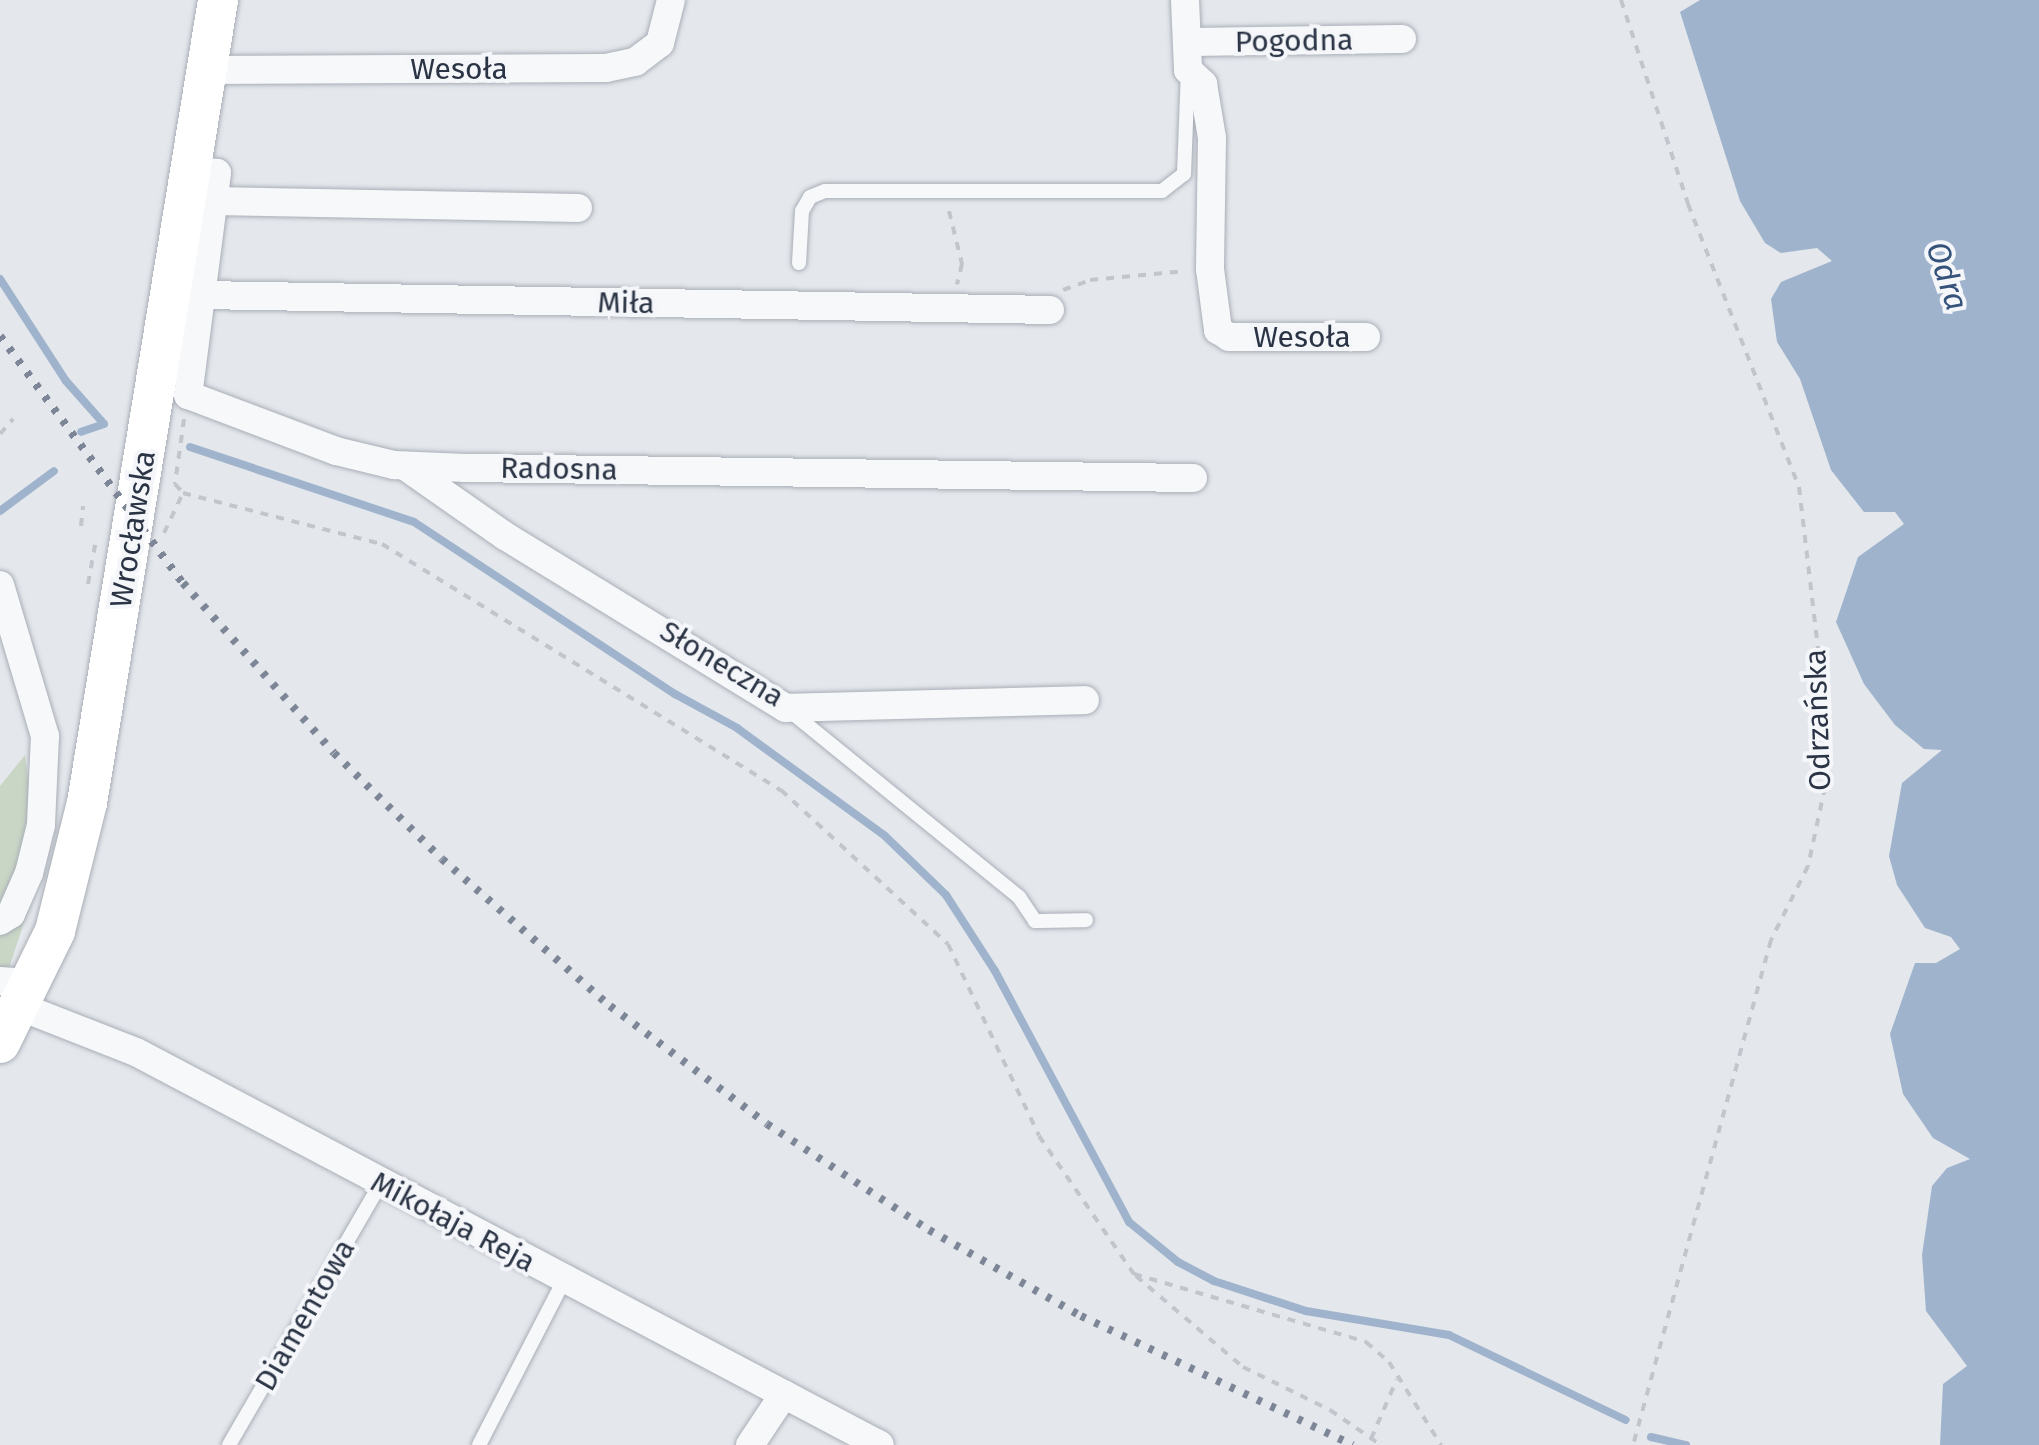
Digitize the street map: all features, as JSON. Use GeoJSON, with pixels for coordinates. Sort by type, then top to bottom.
{"type":"FeatureCollection","features":[{"type":"Feature","properties":{"kind":"main road","name":"Wrocławska"},"geometry":{"type":"LineString","coordinates":[[0,1043],[18,990],[65,899],[87,803],[203,185],[206,70],[218,0]]}},
{"type":"Feature","properties":{"kind":"street","name":"Wesoła"},"geometry":{"type":"LineString","coordinates":[[206,70],[606,68],[634,62],[660,43],[671,0]]}},
{"type":"Feature","properties":{"kind":"street","name":"Wesoła"},"geometry":{"type":"LineString","coordinates":[[1184,0],[1187,56],[1203,84],[1212,138],[1212,317],[1229,337],[1366,337]]}},
{"type":"Feature","properties":{"kind":"street","name":"Pogodna"},"geometry":{"type":"LineString","coordinates":[[1187,56],[1402,39]]}},
{"type":"Feature","properties":{"kind":"street"},"geometry":{"type":"LineString","coordinates":[[188,395],[202,295],[203,185],[578,208]]}},
{"type":"Feature","properties":{"kind":"street","name":"Miła"},"geometry":{"type":"LineString","coordinates":[[202,295],[1039,310]]}},
{"type":"Feature","properties":{"kind":"street","name":"Radosna"},"geometry":{"type":"LineString","coordinates":[[188,395],[336,452],[404,466],[1192,478]]}},
{"type":"Feature","properties":{"kind":"street","name":"Słoneczna"},"geometry":{"type":"LineString","coordinates":[[404,466],[505,536],[786,708],[1085,700]]}},
{"type":"Feature","properties":{"kind":"street"},"geometry":{"type":"LineString","coordinates":[[0,586],[45,736],[40,825],[29,873],[11,914],[0,920]]}},
{"type":"Feature","properties":{"kind":"street","name":"Mikołaja Reja"},"geometry":{"type":"LineString","coordinates":[[18,990],[880,1445]]}},
{"type":"Feature","properties":{"kind":"street"},"geometry":{"type":"LineString","coordinates":[[750,1445],[784,1394]]}},
{"type":"Feature","properties":{"kind":"lane"},"geometry":{"type":"LineString","coordinates":[[799,262],[802,210],[810,197],[825,192],[1162,191],[1184,174],[1187,56]]}},
{"type":"Feature","properties":{"kind":"lane"},"geometry":{"type":"LineString","coordinates":[[786,708],[1019,896],[1035,921],[1086,920]]}},
{"type":"Feature","properties":{"kind":"lane","name":"Diamentowa"},"geometry":{"type":"LineString","coordinates":[[229,1445],[380,1184]]}},
{"type":"Feature","properties":{"kind":"lane"},"geometry":{"type":"LineString","coordinates":[[479,1445],[564,1280]]}},
{"type":"Feature","properties":{"kind":"path","name":"Odrzańska"},"geometry":{"type":"LineString","coordinates":[[1621,0],[1688,204],[1799,487],[1823,691],[1825,788],[1808,866],[1761,976],[1634,1445]]}},
{"type":"Feature","properties":{"kind":"path"},"geometry":{"type":"LineString","coordinates":[[942,193],[962,264],[943,308]]}},
{"type":"Feature","properties":{"kind":"path"},"geometry":{"type":"LineString","coordinates":[[1039,310],[1090,280],[1210,269]]}},
{"type":"Feature","properties":{"kind":"path"},"geometry":{"type":"LineString","coordinates":[[188,395],[175,484],[183,492],[382,544],[781,790],[948,944],[1039,1136],[1134,1274],[1242,1367],[1330,1410],[1381,1445]]}},
{"type":"Feature","properties":{"kind":"path"},"geometry":{"type":"LineString","coordinates":[[0,434],[14,419]]}},
{"type":"Feature","properties":{"kind":"path"},"geometry":{"type":"LineString","coordinates":[[169,526],[183,492]]}},
{"type":"Feature","properties":{"kind":"path"},"geometry":{"type":"LineString","coordinates":[[80,526],[83,506]]}},
{"type":"Feature","properties":{"kind":"path"},"geometry":{"type":"LineString","coordinates":[[1134,1274],[1357,1338],[1378,1349],[1440,1445]]}},
{"type":"Feature","properties":{"kind":"path"},"geometry":{"type":"LineString","coordinates":[[1371,1439],[1397,1379]]}},
{"type":"Feature","properties":{"kind":"green space"},"geometry":{"type":"Polygon","coordinates":[[[25,755],[41,870],[0,996],[0,786],[25,755]]]}},
{"type":"Feature","properties":{"kind":"water","name":"Odra"},"geometry":{"type":"Polygon","coordinates":[[[1700,0],[2039,0],[2039,1445],[1940,1445],[1943,1384],[1967,1366],[1926,1311],[1922,1255],[1932,1186],[1947,1168],[1970,1159],[1933,1138],[1903,1094],[1890,1034],[1915,963],[1936,963],[1960,949],[1951,937],[1925,928],[1897,885],[1889,856],[1902,783],[1942,750],[1924,749],[1895,725],[1864,684],[1836,622],[1858,557],[1904,524],[1895,512],[1864,512],[1831,470],[1800,379],[1777,342],[1771,299],[1781,282],[1832,261],[1817,248],[1781,253],[1765,243],[1740,201],[1680,12],[1700,0]]]}},
{"type":"Feature","properties":{"kind":"waterway"},"geometry":{"type":"LineString","coordinates":[[0,279],[66,381],[104,424],[81,432]]}},
{"type":"Feature","properties":{"kind":"waterway"},"geometry":{"type":"LineString","coordinates":[[190,447],[414,522],[675,694],[737,728],[885,836],[946,895],[995,971],[1129,1222],[1178,1262],[1214,1281],[1306,1311],[1449,1335],[1626,1420]]}},
{"type":"Feature","properties":{"kind":"waterway"},"geometry":{"type":"LineString","coordinates":[[0,511],[54,471]]}},
{"type":"Feature","properties":{"kind":"waterway"},"geometry":{"type":"LineString","coordinates":[[1651,1437],[1686,1445]]}},
{"type":"Feature","properties":{"kind":"railway"},"geometry":{"type":"LineString","coordinates":[[0,336],[183,583],[334,753],[442,859],[610,1006],[767,1124],[929,1230],[1081,1316],[1353,1445]]}}]}
